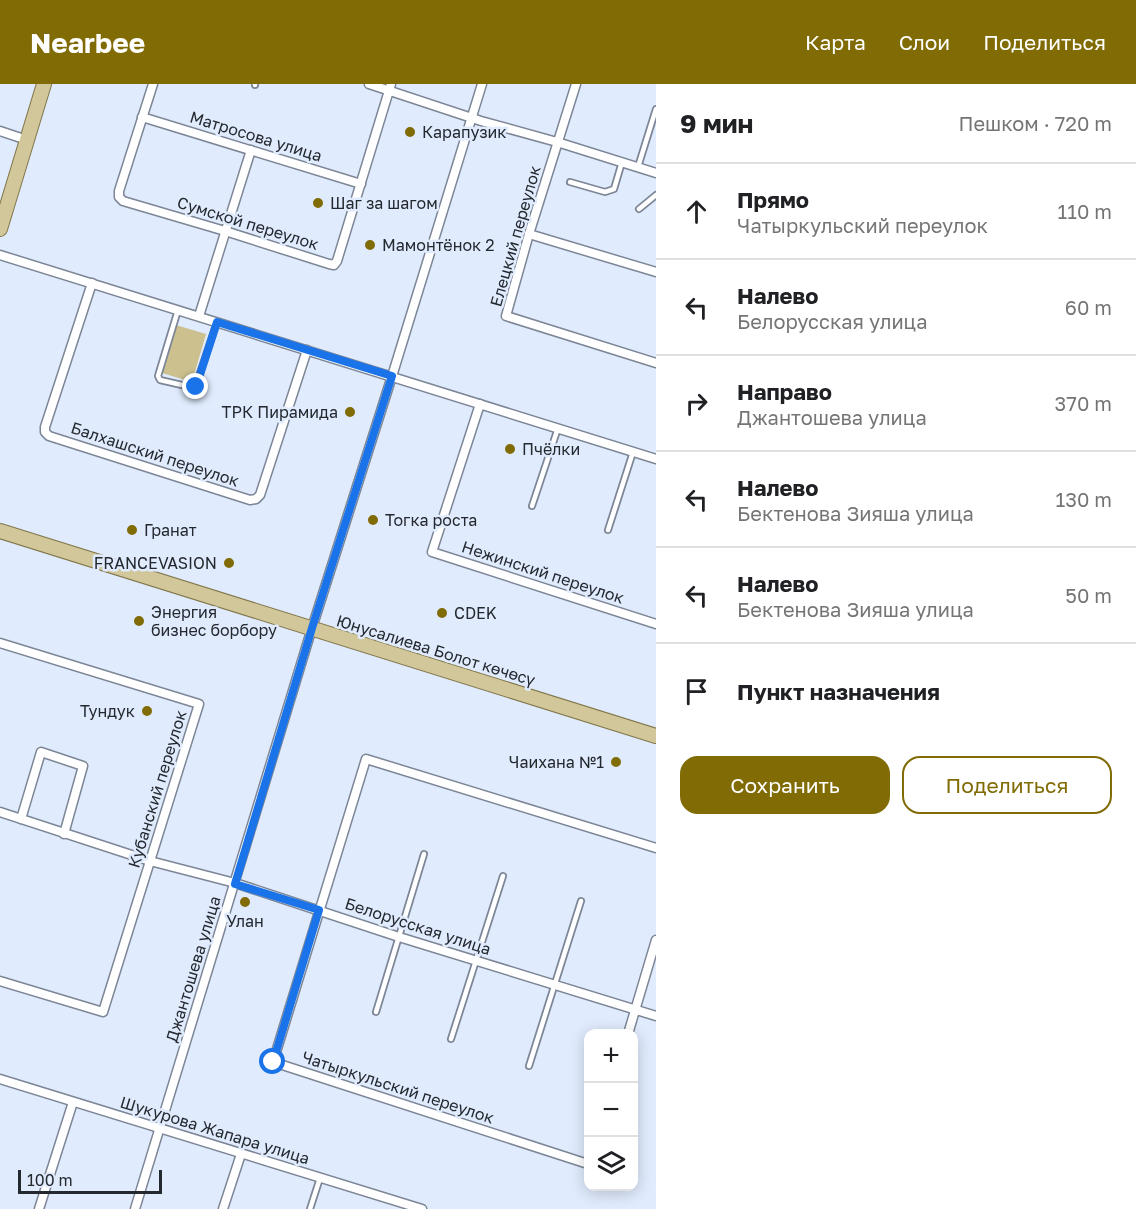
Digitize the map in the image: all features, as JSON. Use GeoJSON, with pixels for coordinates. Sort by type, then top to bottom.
{"type":"FeatureCollection","features":[{"type":"Feature","properties":{"kind":"main road"},"geometry":{"type":"LineString","coordinates":[[0,229],[44,84]]}},
{"type":"Feature","properties":{"kind":"main road","name":"Юнусалиева Болот көчөсү"},"geometry":{"type":"LineString","coordinates":[[0,531],[656,736]]}},
{"type":"Feature","properties":{"kind":"street","name":"Сумской переулок"},"geometry":{"type":"LineString","coordinates":[[153,84],[119,197],[123,201],[334,265],[390,87]]}},
{"type":"Feature","properties":{"kind":"street"},"geometry":{"type":"LineString","coordinates":[[369,84],[390,87],[472,117],[656,172]]}},
{"type":"Feature","properties":{"kind":"street","name":"Джантошева улица"},"geometry":{"type":"LineString","coordinates":[[135,1209],[312,628],[482,84]]}},
{"type":"Feature","properties":{"kind":"street","name":"Елецкий переулок"},"geometry":{"type":"LineString","coordinates":[[576,84],[506,316],[656,363]]}},
{"type":"Feature","properties":{"kind":"street","name":"Матросова улица"},"geometry":{"type":"LineString","coordinates":[[142,117],[360,184]]}},
{"type":"Feature","properties":{"kind":"street"},"geometry":{"type":"LineString","coordinates":[[0,131],[27,140]]}},
{"type":"Feature","properties":{"kind":"street"},"geometry":{"type":"LineString","coordinates":[[199,316],[251,150]]}},
{"type":"Feature","properties":{"kind":"street"},"geometry":{"type":"LineString","coordinates":[[529,234],[656,272]]}},
{"type":"Feature","properties":{"kind":"street"},"geometry":{"type":"LineString","coordinates":[[0,255],[656,459]]}},
{"type":"Feature","properties":{"kind":"street","name":"Балхашский переулок"},"geometry":{"type":"LineString","coordinates":[[92,283],[45,432],[49,436],[250,500],[256,500],[260,495],[307,350]]}},
{"type":"Feature","properties":{"kind":"street","name":"Нежинский переулок"},"geometry":{"type":"LineString","coordinates":[[480,404],[432,552],[656,624]]}},
{"type":"Feature","properties":{"kind":"street","name":"Кубанский переулок"},"geometry":{"type":"LineString","coordinates":[[0,643],[199,704],[103,1012],[0,981]]}},
{"type":"Feature","properties":{"kind":"street"},"geometry":{"type":"LineString","coordinates":[[21,819],[41,753],[83,766],[64,834]]}},
{"type":"Feature","properties":{"kind":"street","name":"Чатыркульский переулок"},"geometry":{"type":"LineString","coordinates":[[584,1163],[273,1062],[366,759],[656,848]]}},
{"type":"Feature","properties":{"kind":"street","name":"Белорусская улица"},"geometry":{"type":"LineString","coordinates":[[0,812],[150,861],[235,884],[656,1016]]}},
{"type":"Feature","properties":{"kind":"street"},"geometry":{"type":"LineString","coordinates":[[629,1029],[656,940]]}},
{"type":"Feature","properties":{"kind":"street","name":"Шукурова Жапара улица"},"geometry":{"type":"LineString","coordinates":[[0,1079],[422,1209]]}},
{"type":"Feature","properties":{"kind":"street"},"geometry":{"type":"LineString","coordinates":[[39,1209],[73,1102]]}},
{"type":"Feature","properties":{"kind":"street"},"geometry":{"type":"LineString","coordinates":[[223,1209],[240,1154]]}},
{"type":"Feature","properties":{"kind":"lane"},"geometry":{"type":"LineString","coordinates":[[638,167],[656,109]]}},
{"type":"Feature","properties":{"kind":"lane"},"geometry":{"type":"LineString","coordinates":[[570,182],[605,192],[614,189],[622,162]]}},
{"type":"Feature","properties":{"kind":"lane"},"geometry":{"type":"LineString","coordinates":[[639,209],[656,195]]}},
{"type":"Feature","properties":{"kind":"lane"},"geometry":{"type":"LineString","coordinates":[[178,310],[158,376],[160,380],[195,388],[217,322]]}},
{"type":"Feature","properties":{"kind":"lane"},"geometry":{"type":"LineString","coordinates":[[532,506],[558,428]]}},
{"type":"Feature","properties":{"kind":"lane"},"geometry":{"type":"LineString","coordinates":[[608,530],[633,452]]}},
{"type":"Feature","properties":{"kind":"lane"},"geometry":{"type":"LineString","coordinates":[[376,1012],[424,854]]}},
{"type":"Feature","properties":{"kind":"lane"},"geometry":{"type":"LineString","coordinates":[[451,1039],[503,876]]}},
{"type":"Feature","properties":{"kind":"lane"},"geometry":{"type":"LineString","coordinates":[[529,1066],[581,901]]}},
{"type":"Feature","properties":{"kind":"lane"},"geometry":{"type":"LineString","coordinates":[[310,1209],[320,1178]]}},
{"type":"Feature","properties":{"kind":"shaded area"},"geometry":{"type":"Polygon","coordinates":[[[176,325],[206,334],[192,382],[162,373],[176,325]]]}},
{"type":"Feature","properties":{"kind":"place","name":"Карапузик"},"geometry":{"type":"Point","coordinates":[410,132]}},
{"type":"Feature","properties":{"kind":"place","name":"Шаг за шагом"},"geometry":{"type":"Point","coordinates":[318,203]}},
{"type":"Feature","properties":{"kind":"place","name":"Мамонтёнок 2"},"geometry":{"type":"Point","coordinates":[370,245]}},
{"type":"Feature","properties":{"kind":"place","name":"ТРК Пирамида"},"geometry":{"type":"Point","coordinates":[350,412]}},
{"type":"Feature","properties":{"kind":"place","name":"Пчёлки"},"geometry":{"type":"Point","coordinates":[510,449]}},
{"type":"Feature","properties":{"kind":"place","name":"Тогка роста"},"geometry":{"type":"Point","coordinates":[373,520]}},
{"type":"Feature","properties":{"kind":"place","name":"Гранат"},"geometry":{"type":"Point","coordinates":[132,530]}},
{"type":"Feature","properties":{"kind":"place","name":"FRANCEVASION"},"geometry":{"type":"Point","coordinates":[229,563]}},
{"type":"Feature","properties":{"kind":"place","name":"CDEK"},"geometry":{"type":"Point","coordinates":[442,613]}},
{"type":"Feature","properties":{"kind":"place","name":"Энергия бизнес борбору"},"geometry":{"type":"Point","coordinates":[139,621]}},
{"type":"Feature","properties":{"kind":"place","name":"Тундук"},"geometry":{"type":"Point","coordinates":[147,711]}},
{"type":"Feature","properties":{"kind":"place","name":"Чаихана №1"},"geometry":{"type":"Point","coordinates":[616,762]}},
{"type":"Feature","properties":{"kind":"place","name":"Улан"},"geometry":{"type":"Point","coordinates":[245,902]}},
{"type":"Feature","properties":{"kind":"route"},"geometry":{"type":"LineString","coordinates":[[196,387],[217,322],[392,376],[312,628],[235,884],[319,910],[273,1062]]}}]}
